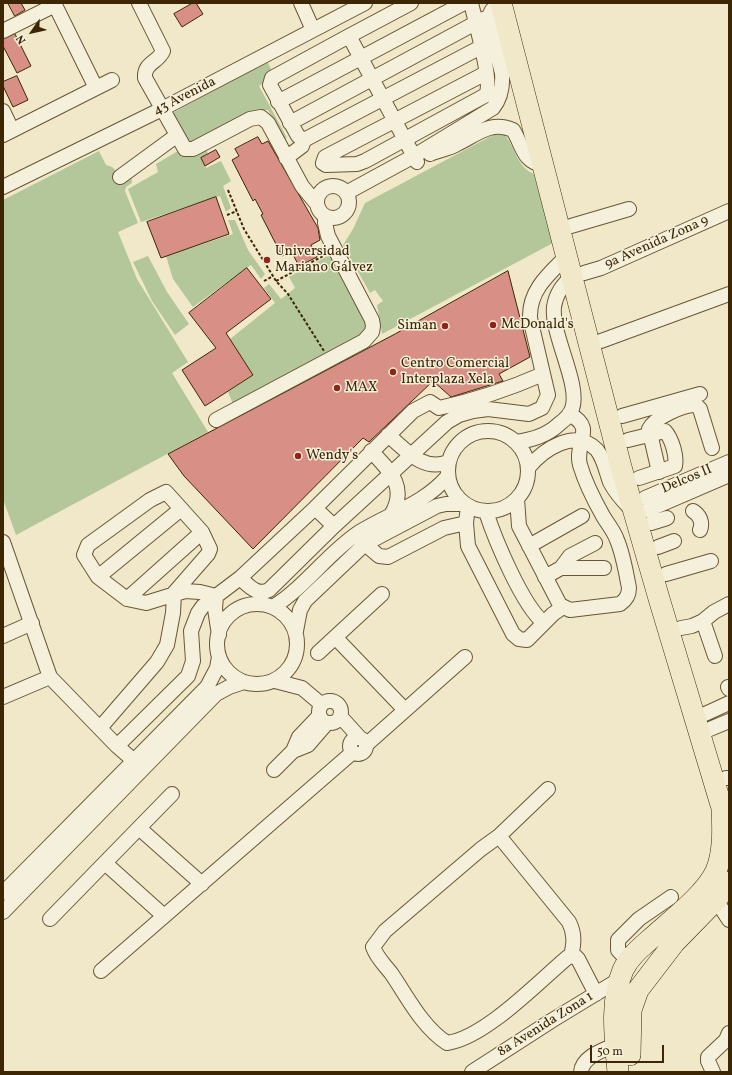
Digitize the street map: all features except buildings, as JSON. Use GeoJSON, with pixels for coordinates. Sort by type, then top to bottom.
{"type":"FeatureCollection","features":[{"type":"Feature","properties":{"kind":"highway"},"geometry":{"type":"LineString","coordinates":[[496,10],[544,165],[567,256],[578,274],[601,341],[649,513],[660,602],[722,808],[723,838],[716,871],[695,899],[636,952],[624,970],[615,1004],[615,1045],[618,1072]]}},
{"type":"Feature","properties":{"kind":"highway"},"geometry":{"type":"LineString","coordinates":[[496,10],[571,226],[578,274],[649,513],[666,544],[666,574],[708,721],[728,781]]}},
{"type":"Feature","properties":{"kind":"highway"},"geometry":{"type":"LineString","coordinates":[[631,1072],[629,1042],[631,1010],[644,982],[674,943],[725,890]]}},
{"type":"Feature","properties":{"kind":"highway"},"geometry":{"type":"LineString","coordinates":[[624,970],[638,963],[643,966],[644,982]]}},
{"type":"Feature","properties":{"kind":"street"},"geometry":{"type":"LineString","coordinates":[[139,3],[163,51],[145,71],[145,78],[176,136],[185,149],[190,150],[250,119],[260,117],[268,123],[302,186],[316,203],[319,211],[325,217],[331,219],[341,217],[348,208],[347,195],[338,187],[328,187],[320,193],[316,203]]}},
{"type":"Feature","properties":{"kind":"street"},"geometry":{"type":"LineString","coordinates":[[301,3],[313,30]]}},
{"type":"Feature","properties":{"kind":"street","name":"43 Avenida"},"geometry":{"type":"LineString","coordinates":[[3,187],[162,109],[365,3]]}},
{"type":"Feature","properties":{"kind":"street"},"geometry":{"type":"LineString","coordinates":[[304,140],[298,136],[278,102],[270,85],[272,78],[411,3]]}},
{"type":"Feature","properties":{"kind":"street"},"geometry":{"type":"LineString","coordinates":[[278,102],[464,3]]}},
{"type":"Feature","properties":{"kind":"street"},"geometry":{"type":"LineString","coordinates":[[471,3],[496,10]]}},
{"type":"Feature","properties":{"kind":"street"},"geometry":{"type":"LineString","coordinates":[[3,31],[55,4],[96,88]]}},
{"type":"Feature","properties":{"kind":"street"},"geometry":{"type":"LineString","coordinates":[[486,73],[325,157],[323,163],[326,165],[357,164],[366,161],[486,95],[488,92],[486,73],[481,47],[496,10]]}},
{"type":"Feature","properties":{"kind":"street"},"geometry":{"type":"LineString","coordinates":[[290,122],[372,79],[496,10]]}},
{"type":"Feature","properties":{"kind":"street"},"geometry":{"type":"LineString","coordinates":[[347,195],[415,159],[489,112],[496,105],[502,89],[502,73],[496,10]]}},
{"type":"Feature","properties":{"kind":"street"},"geometry":{"type":"LineString","coordinates":[[349,36],[415,159]]}},
{"type":"Feature","properties":{"kind":"street"},"geometry":{"type":"LineString","coordinates":[[286,158],[302,146],[304,140],[481,47]]}},
{"type":"Feature","properties":{"kind":"street"},"geometry":{"type":"LineString","coordinates":[[3,111],[8,133],[112,80]]}},
{"type":"Feature","properties":{"kind":"street"},"geometry":{"type":"LineString","coordinates":[[415,159],[456,145],[489,128],[501,126],[513,130],[529,160],[534,164],[544,165]]}},
{"type":"Feature","properties":{"kind":"street"},"geometry":{"type":"LineString","coordinates":[[120,177],[176,136]]}},
{"type":"Feature","properties":{"kind":"street"},"geometry":{"type":"LineString","coordinates":[[571,226],[630,209]]}},
{"type":"Feature","properties":{"kind":"street","name":"9a Avenida Zona 9"},"geometry":{"type":"LineString","coordinates":[[578,274],[601,268],[729,211]]}},
{"type":"Feature","properties":{"kind":"street"},"geometry":{"type":"LineString","coordinates":[[216,420],[364,341],[369,336],[373,326],[369,313],[335,249],[326,228],[325,217]]}},
{"type":"Feature","properties":{"kind":"street"},"geometry":{"type":"LineString","coordinates":[[240,578],[256,591],[267,591],[391,472],[447,422],[459,415],[488,409],[528,414],[538,411],[545,404],[548,395],[530,318],[531,301],[539,286],[567,256]]}},
{"type":"Feature","properties":{"kind":"street"},"geometry":{"type":"LineString","coordinates":[[516,442],[542,436],[566,419],[569,414],[573,403],[573,396],[555,320],[554,309],[557,295],[578,274]]}},
{"type":"Feature","properties":{"kind":"street"},"geometry":{"type":"LineString","coordinates":[[601,341],[729,294]]}},
{"type":"Feature","properties":{"kind":"street"},"geometry":{"type":"LineString","coordinates":[[117,746],[188,676],[192,666],[191,640],[193,622],[204,606],[240,578],[315,508],[413,411],[430,402],[439,408],[473,401],[504,391],[543,374]]}},
{"type":"Feature","properties":{"kind":"street"},"geometry":{"type":"LineString","coordinates":[[622,416],[700,394]]}},
{"type":"Feature","properties":{"kind":"street"},"geometry":{"type":"LineString","coordinates":[[659,472],[649,435],[649,429],[655,419],[690,405],[696,405],[700,409],[712,448]]}},
{"type":"Feature","properties":{"kind":"street"},"geometry":{"type":"LineString","coordinates":[[219,657],[225,668],[233,676],[244,682],[259,685],[275,681],[286,673],[294,662],[298,647],[296,631],[300,610],[306,601],[365,544],[437,506],[450,503],[466,505],[508,515],[519,526],[558,602],[563,607],[570,610],[620,604],[626,599],[629,592],[617,539],[591,492],[580,464],[579,455],[584,436],[583,425],[576,417],[569,414]]}},
{"type":"Feature","properties":{"kind":"street"},"geometry":{"type":"LineString","coordinates":[[491,511],[508,506],[517,499],[526,485],[528,468],[525,454],[516,442],[504,434],[490,430],[476,432],[463,438],[453,449],[448,462],[447,477],[456,496],[466,505],[468,546],[513,634],[520,639],[527,640],[563,607]]}},
{"type":"Feature","properties":{"kind":"street"},"geometry":{"type":"LineString","coordinates":[[628,440],[664,431],[669,436],[676,462],[675,466],[639,478]]}},
{"type":"Feature","properties":{"kind":"street"},"geometry":{"type":"LineString","coordinates":[[388,435],[418,460],[430,465],[448,462]]}},
{"type":"Feature","properties":{"kind":"street"},"geometry":{"type":"LineString","coordinates":[[528,468],[536,458],[547,449],[566,441],[582,442],[597,450],[615,490],[649,513]]}},
{"type":"Feature","properties":{"kind":"street"},"geometry":{"type":"LineString","coordinates":[[372,451],[391,472],[395,479],[398,501],[391,515]]}},
{"type":"Feature","properties":{"kind":"street","name":"Delcos II"},"geometry":{"type":"LineString","coordinates":[[649,513],[729,462]]}},
{"type":"Feature","properties":{"kind":"street","name":"Delcos II"},"geometry":{"type":"LineString","coordinates":[[649,513],[729,475]]}},
{"type":"Feature","properties":{"kind":"street"},"geometry":{"type":"LineString","coordinates":[[273,607],[289,597],[358,534],[428,495],[447,477]]}},
{"type":"Feature","properties":{"kind":"street"},"geometry":{"type":"LineString","coordinates":[[100,728],[157,662],[167,645],[173,613],[174,593],[208,554],[209,544],[202,532],[166,492],[150,500],[88,545],[84,555],[98,577],[127,599],[146,603],[174,593],[200,592],[216,596]]}},
{"type":"Feature","properties":{"kind":"street"},"geometry":{"type":"LineString","coordinates":[[517,499],[519,526]]}},
{"type":"Feature","properties":{"kind":"street"},"geometry":{"type":"LineString","coordinates":[[315,508],[334,526]]}},
{"type":"Feature","properties":{"kind":"street"},"geometry":{"type":"LineString","coordinates":[[98,577],[182,509]]}},
{"type":"Feature","properties":{"kind":"street"},"geometry":{"type":"LineString","coordinates":[[491,511],[500,548],[531,610],[544,623]]}},
{"type":"Feature","properties":{"kind":"street"},"geometry":{"type":"LineString","coordinates":[[693,511],[699,516],[702,523],[700,530]]}},
{"type":"Feature","properties":{"kind":"street"},"geometry":{"type":"LineString","coordinates":[[529,546],[582,516]]}},
{"type":"Feature","properties":{"kind":"street"},"geometry":{"type":"LineString","coordinates":[[365,544],[379,556],[388,557],[444,528],[466,523]]}},
{"type":"Feature","properties":{"kind":"street"},"geometry":{"type":"LineString","coordinates":[[127,599],[202,532]]}},
{"type":"Feature","properties":{"kind":"street"},"geometry":{"type":"LineString","coordinates":[[3,542],[6,561],[32,623],[50,677],[117,746],[138,765]]}},
{"type":"Feature","properties":{"kind":"street"},"geometry":{"type":"LineString","coordinates":[[545,577],[561,568],[570,556],[595,542]]}},
{"type":"Feature","properties":{"kind":"street"},"geometry":{"type":"LineString","coordinates":[[666,574],[712,560]]}},
{"type":"Feature","properties":{"kind":"street"},"geometry":{"type":"LineString","coordinates":[[561,568],[604,568]]}},
{"type":"Feature","properties":{"kind":"street"},"geometry":{"type":"LineString","coordinates":[[318,652],[382,594]]}},
{"type":"Feature","properties":{"kind":"street"},"geometry":{"type":"LineString","coordinates":[[216,596],[215,615],[219,635]]}},
{"type":"Feature","properties":{"kind":"street"},"geometry":{"type":"LineString","coordinates":[[3,912],[138,765],[207,686],[217,668],[219,657],[217,642],[220,627],[230,614],[243,606],[258,603],[273,607],[287,617],[296,631]]}},
{"type":"Feature","properties":{"kind":"street"},"geometry":{"type":"LineString","coordinates":[[681,628],[692,626],[703,621],[714,612],[729,604]]}},
{"type":"Feature","properties":{"kind":"street"},"geometry":{"type":"LineString","coordinates":[[703,621],[715,656]]}},
{"type":"Feature","properties":{"kind":"street"},"geometry":{"type":"LineString","coordinates":[[3,636],[32,623]]}},
{"type":"Feature","properties":{"kind":"street"},"geometry":{"type":"LineString","coordinates":[[335,637],[405,710]]}},
{"type":"Feature","properties":{"kind":"street"},"geometry":{"type":"LineString","coordinates":[[101,971],[202,884],[357,744],[405,710],[465,657]]}},
{"type":"Feature","properties":{"kind":"street"},"geometry":{"type":"LineString","coordinates":[[294,662],[302,688],[357,744]]}},
{"type":"Feature","properties":{"kind":"street"},"geometry":{"type":"LineString","coordinates":[[3,697],[50,677]]}},
{"type":"Feature","properties":{"kind":"street"},"geometry":{"type":"LineString","coordinates":[[275,681],[302,688]]}},
{"type":"Feature","properties":{"kind":"street"},"geometry":{"type":"LineString","coordinates":[[3,893],[138,765],[216,694],[229,687],[244,682]]}},
{"type":"Feature","properties":{"kind":"street"},"geometry":{"type":"LineString","coordinates":[[708,721],[729,703]]}},
{"type":"Feature","properties":{"kind":"street"},"geometry":{"type":"LineString","coordinates":[[274,770],[293,751],[308,745],[328,716]]}},
{"type":"Feature","properties":{"kind":"street"},"geometry":{"type":"LineString","coordinates":[[708,721],[729,721]]}},
{"type":"Feature","properties":{"kind":"street"},"geometry":{"type":"LineString","coordinates":[[548,789],[499,836],[481,849],[385,931],[373,947],[376,956],[387,967],[428,1026],[439,1038],[447,1043],[455,1042],[495,1020],[571,956],[575,956],[578,959],[596,994]]}},
{"type":"Feature","properties":{"kind":"street"},"geometry":{"type":"LineString","coordinates":[[50,918],[172,794]]}},
{"type":"Feature","properties":{"kind":"street"},"geometry":{"type":"LineString","coordinates":[[139,828],[202,884]]}},
{"type":"Feature","properties":{"kind":"street"},"geometry":{"type":"LineString","coordinates":[[499,836],[569,922],[573,930],[574,938],[571,956]]}},
{"type":"Feature","properties":{"kind":"street"},"geometry":{"type":"LineString","coordinates":[[105,862],[164,916]]}},
{"type":"Feature","properties":{"kind":"street"},"geometry":{"type":"LineString","coordinates":[[725,890],[729,920]]}},
{"type":"Feature","properties":{"kind":"street"},"geometry":{"type":"LineString","coordinates":[[624,970],[618,950],[618,940],[639,919],[671,897]]}},
{"type":"Feature","properties":{"kind":"street","name":"8a Avenida Zona 1"},"geometry":{"type":"LineString","coordinates":[[472,1072],[596,994],[624,970]]}},
{"type":"Feature","properties":{"kind":"street"},"geometry":{"type":"LineString","coordinates":[[713,1072],[708,1061],[708,1057],[726,1040],[729,1033]]}},
{"type":"Feature","properties":{"kind":"street"},"geometry":{"type":"LineString","coordinates":[[581,1072],[586,1060],[615,1045]]}},
{"type":"Feature","properties":{"kind":"path"},"geometry":{"type":"LineString","coordinates":[[228,190],[244,229],[276,281],[288,294],[329,360]]}},
{"type":"Feature","properties":{"kind":"path"},"geometry":{"type":"LineString","coordinates":[[227,215],[237,211]]}},
{"type":"Feature","properties":{"kind":"path"},"geometry":{"type":"LineString","coordinates":[[276,281],[335,249]]}},
{"type":"Feature","properties":{"kind":"path"},"geometry":{"type":"LineString","coordinates":[[264,281],[273,276]]}},
{"type":"Feature","properties":{"kind":"green space"},"geometry":{"type":"Polygon","coordinates":[[[267,61],[271,69],[266,74],[266,81],[259,86],[287,138],[284,139],[268,110],[260,110],[190,145],[173,113],[267,61]]]}},
{"type":"Feature","properties":{"kind":"green space"},"geometry":{"type":"Polygon","coordinates":[[[493,135],[505,135],[520,162],[528,171],[534,174],[553,243],[382,334],[377,305],[383,301],[375,290],[370,293],[343,245],[353,229],[365,203],[493,135]]]}},
{"type":"Feature","properties":{"kind":"green space"},"geometry":{"type":"Polygon","coordinates":[[[183,148],[189,157],[206,149],[208,154],[201,158],[206,168],[221,161],[231,181],[223,186],[231,208],[226,212],[220,196],[141,222],[128,189],[158,172],[156,164],[183,148]]]}},
{"type":"Feature","properties":{"kind":"green space"},"geometry":{"type":"Polygon","coordinates":[[[99,151],[106,165],[112,167],[116,171],[131,174],[132,183],[126,187],[125,191],[138,223],[118,232],[137,279],[188,362],[172,373],[208,432],[16,535],[3,499],[3,200],[99,151]]]}},
{"type":"Feature","properties":{"kind":"green space"},"geometry":{"type":"Polygon","coordinates":[[[228,220],[235,220],[248,250],[265,274],[261,279],[251,265],[193,307],[173,279],[166,256],[233,234],[228,220]]]}},
{"type":"Feature","properties":{"kind":"green space"},"geometry":{"type":"Polygon","coordinates":[[[331,254],[365,315],[367,332],[233,404],[228,392],[253,375],[230,339],[275,303],[264,288],[269,284],[281,299],[295,288],[289,277],[331,254]]]}},
{"type":"Feature","properties":{"kind":"green space"},"geometry":{"type":"Polygon","coordinates":[[[148,256],[167,292],[189,324],[175,335],[152,301],[133,262],[148,256]]]}},
{"type":"Feature","properties":{"kind":"place","name":"Universidad Mariano Gálvez"},"geometry":{"type":"Point","coordinates":[267,260]}},
{"type":"Feature","properties":{"kind":"place","name":"McDonald's"},"geometry":{"type":"Point","coordinates":[493,325]}},
{"type":"Feature","properties":{"kind":"place","name":"Siman"},"geometry":{"type":"Point","coordinates":[445,326]}},
{"type":"Feature","properties":{"kind":"place","name":"Centro Comercial Interplaza Xela"},"geometry":{"type":"Point","coordinates":[393,372]}},
{"type":"Feature","properties":{"kind":"place","name":"MAX"},"geometry":{"type":"Point","coordinates":[337,388]}},
{"type":"Feature","properties":{"kind":"place","name":"Wendy's"},"geometry":{"type":"Point","coordinates":[298,456]}}]}
